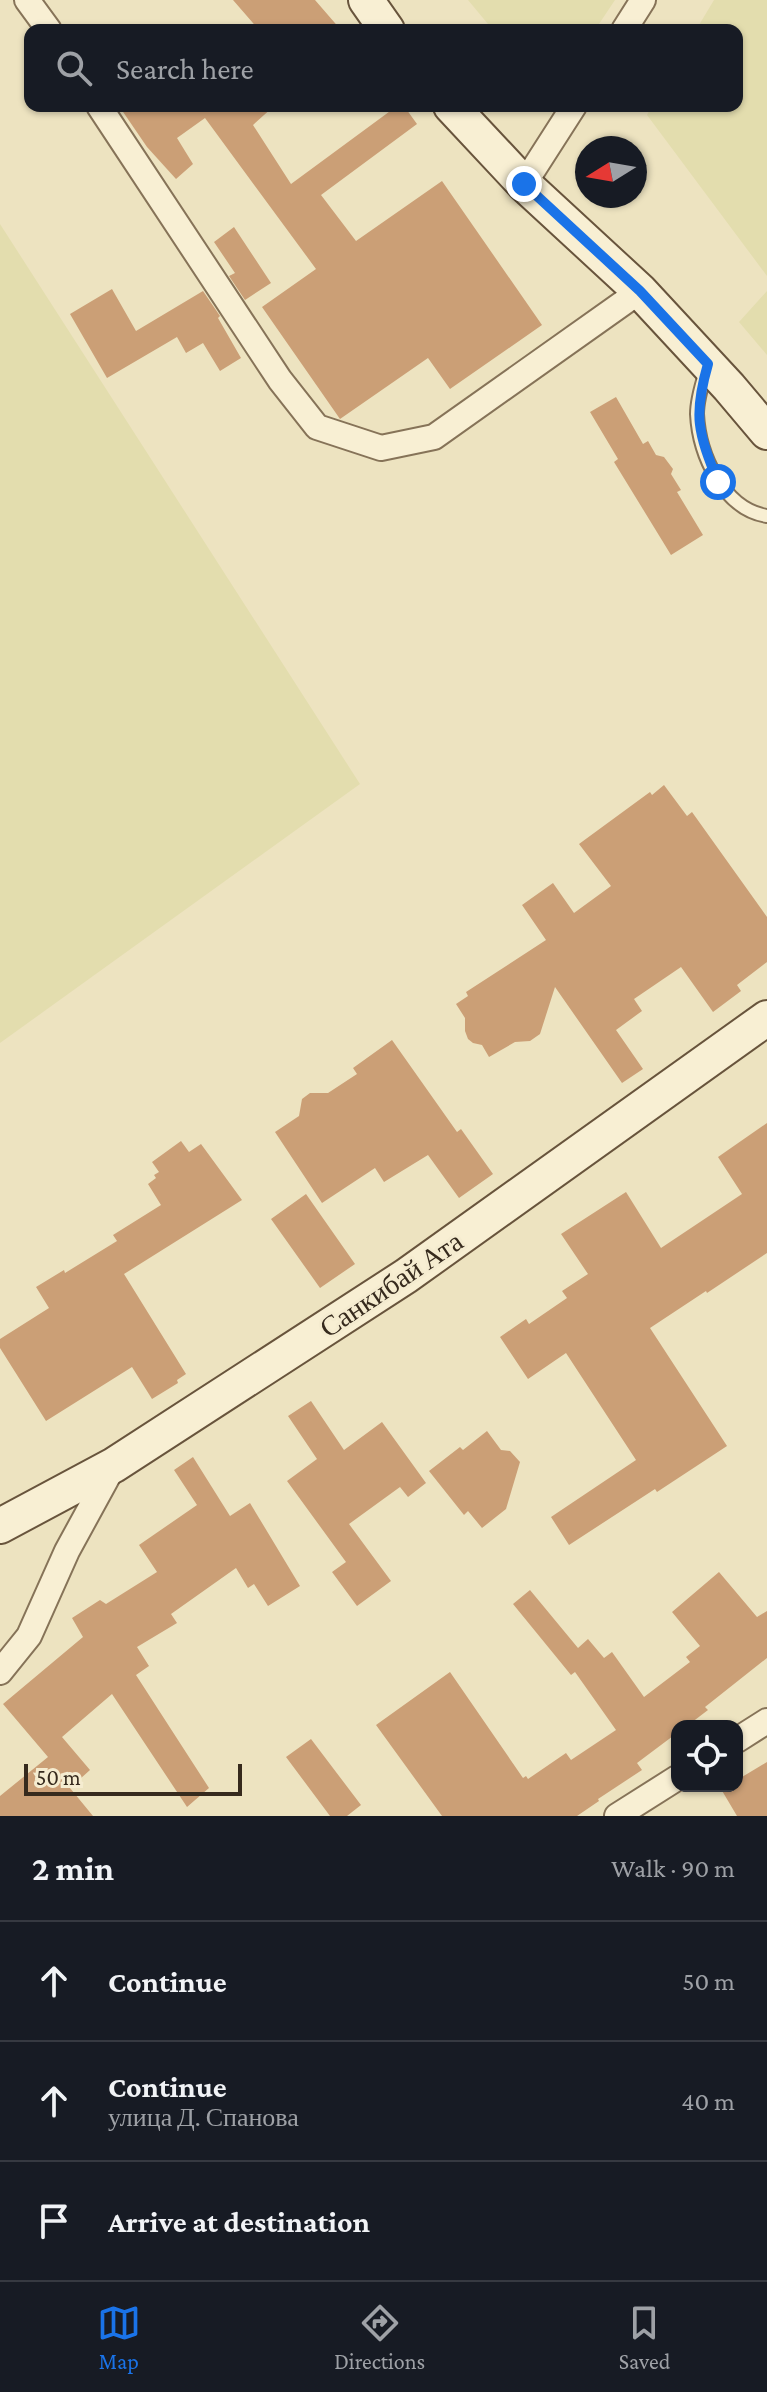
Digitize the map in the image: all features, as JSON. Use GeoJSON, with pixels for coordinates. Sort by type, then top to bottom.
{"type":"FeatureCollection","features":[{"type":"Feature","properties":{"kind":"street"},"geometry":{"type":"LineString","coordinates":[[27,0],[45,24]]}},
{"type":"Feature","properties":{"kind":"street"},"geometry":{"type":"LineString","coordinates":[[366,0],[383,24]]}},
{"type":"Feature","properties":{"kind":"street"},"geometry":{"type":"LineString","coordinates":[[628,24],[643,0]]}},
{"type":"Feature","properties":{"kind":"street"},"geometry":{"type":"LineString","coordinates":[[103,112],[280,380],[317,427],[381,448],[434,437],[640,291]]}},
{"type":"Feature","properties":{"kind":"street"},"geometry":{"type":"LineString","coordinates":[[457,112],[524,184],[640,291],[767,432]]}},
{"type":"Feature","properties":{"kind":"street"},"geometry":{"type":"LineString","coordinates":[[524,184],[570,112]]}},
{"type":"Feature","properties":{"kind":"street","name":"Санкибай Ата"},"geometry":{"type":"LineString","coordinates":[[0,1526],[114,1465],[406,1276],[767,1018]]}},
{"type":"Feature","properties":{"kind":"street"},"geometry":{"type":"LineString","coordinates":[[0,1672],[29,1636],[67,1551],[114,1465]]}},
{"type":"Feature","properties":{"kind":"street"},"geometry":{"type":"LineString","coordinates":[[743,1736],[767,1721]]}},
{"type":"Feature","properties":{"kind":"street"},"geometry":{"type":"LineString","coordinates":[[617,1816],[671,1782]]}},
{"type":"Feature","properties":{"kind":"lane"},"geometry":{"type":"LineString","coordinates":[[708,364],[697,414],[704,447],[718,482],[740,506],[767,516]]}},
{"type":"Feature","properties":{"kind":"shaded area"},"geometry":{"type":"Polygon","coordinates":[[[468,0],[615,0],[599,24],[488,24],[468,0]]]}},
{"type":"Feature","properties":{"kind":"shaded area"},"geometry":{"type":"Polygon","coordinates":[[[714,0],[767,0],[767,276],[647,115],[649,112],[743,112],[743,24],[700,24],[714,0]]]}},
{"type":"Feature","properties":{"kind":"shaded area"},"geometry":{"type":"Polygon","coordinates":[[[0,224],[360,784],[0,1043],[0,224]]]}},
{"type":"Feature","properties":{"kind":"shaded area"},"geometry":{"type":"Polygon","coordinates":[[[767,291],[767,355],[739,322],[767,291]]]}},
{"type":"Feature","properties":{"kind":"building"},"geometry":{"type":"Polygon","coordinates":[[[233,0],[315,0],[336,24],[254,24],[233,0]]]}},
{"type":"Feature","properties":{"kind":"building"},"geometry":{"type":"Polygon","coordinates":[[[123,112],[267,112],[253,125],[291,184],[389,112],[408,112],[417,124],[321,195],[356,241],[442,181],[542,325],[450,389],[428,358],[340,419],[262,307],[316,269],[205,118],[177,138],[193,164],[176,179],[147,147],[123,112]]]}},
{"type":"Feature","properties":{"kind":"building"},"geometry":{"type":"Polygon","coordinates":[[[234,227],[271,283],[245,300],[229,276],[235,273],[214,242],[234,227]]]}},
{"type":"Feature","properties":{"kind":"building"},"geometry":{"type":"Polygon","coordinates":[[[112,289],[136,331],[203,291],[220,316],[218,318],[241,358],[220,371],[203,343],[186,353],[177,337],[107,378],[70,314],[112,289]]]}},
{"type":"Feature","properties":{"kind":"building"},"geometry":{"type":"Polygon","coordinates":[[[616,397],[643,444],[648,441],[656,455],[664,457],[673,469],[671,474],[681,490],[677,492],[703,535],[671,555],[614,462],[618,459],[590,412],[616,397]]]}},
{"type":"Feature","properties":{"kind":"building"},"geometry":{"type":"Polygon","coordinates":[[[664,785],[687,816],[692,812],[767,917],[767,962],[737,985],[741,991],[713,1012],[681,967],[634,999],[642,1011],[616,1030],[643,1069],[622,1083],[555,987],[540,1034],[530,1041],[515,1042],[489,1057],[482,1045],[468,1039],[465,1018],[456,1004],[468,996],[466,992],[546,940],[522,905],[553,883],[574,913],[611,886],[579,844],[664,785]]]}},
{"type":"Feature","properties":{"kind":"building"},"geometry":{"type":"Polygon","coordinates":[[[392,1040],[457,1132],[461,1129],[493,1174],[459,1198],[428,1155],[384,1182],[375,1168],[322,1203],[275,1132],[299,1116],[302,1099],[310,1093],[328,1093],[357,1074],[353,1068],[392,1040]]]}},
{"type":"Feature","properties":{"kind":"building"},"geometry":{"type":"Polygon","coordinates":[[[767,1123],[767,1253],[650,1328],[727,1446],[569,1545],[551,1517],[636,1460],[566,1353],[528,1379],[500,1337],[526,1319],[529,1324],[567,1298],[562,1291],[588,1274],[561,1234],[626,1192],[661,1248],[742,1194],[718,1157],[767,1123]]]}},
{"type":"Feature","properties":{"kind":"building"},"geometry":{"type":"Polygon","coordinates":[[[181,1141],[189,1152],[201,1144],[242,1200],[124,1274],[186,1374],[177,1380],[178,1383],[152,1399],[132,1367],[46,1421],[0,1348],[0,1339],[49,1308],[36,1287],[117,1241],[113,1235],[161,1205],[148,1184],[159,1172],[152,1162],[181,1141]]]}},
{"type":"Feature","properties":{"kind":"building"},"geometry":{"type":"Polygon","coordinates":[[[306,1194],[355,1264],[320,1288],[271,1219],[306,1194]]]}},
{"type":"Feature","properties":{"kind":"building"},"geometry":{"type":"Polygon","coordinates":[[[311,1401],[344,1450],[382,1422],[426,1483],[408,1497],[400,1487],[349,1524],[391,1581],[357,1606],[332,1572],[346,1562],[287,1481],[317,1459],[288,1416],[311,1401]]]}},
{"type":"Feature","properties":{"kind":"building"},"geometry":{"type":"Polygon","coordinates":[[[487,1431],[501,1450],[510,1451],[520,1462],[506,1509],[482,1528],[468,1511],[464,1515],[429,1471],[487,1431]]]}},
{"type":"Feature","properties":{"kind":"building"},"geometry":{"type":"Polygon","coordinates":[[[193,1457],[230,1516],[250,1503],[300,1586],[268,1606],[254,1584],[248,1588],[236,1568],[171,1614],[177,1623],[137,1647],[149,1666],[136,1675],[209,1788],[187,1807],[112,1694],[62,1737],[90,1770],[70,1788],[93,1816],[0,1816],[0,1796],[48,1757],[3,1704],[83,1637],[72,1618],[100,1600],[106,1604],[157,1572],[139,1545],[197,1505],[174,1470],[193,1457]]]}},
{"type":"Feature","properties":{"kind":"building"},"geometry":{"type":"Polygon","coordinates":[[[719,1572],[757,1617],[767,1611],[767,1658],[705,1707],[708,1710],[695,1720],[671,1720],[671,1738],[637,1763],[642,1770],[577,1816],[442,1816],[376,1725],[450,1672],[523,1778],[526,1776],[528,1779],[566,1753],[571,1760],[616,1730],[575,1672],[571,1675],[513,1604],[530,1590],[578,1648],[588,1639],[604,1658],[612,1652],[644,1697],[690,1662],[686,1657],[700,1646],[672,1612],[719,1572]]]}},
{"type":"Feature","properties":{"kind":"building"},"geometry":{"type":"Polygon","coordinates":[[[311,1739],[361,1805],[347,1816],[330,1816],[286,1757],[311,1739]]]}},
{"type":"Feature","properties":{"kind":"building"},"geometry":{"type":"Polygon","coordinates":[[[767,1762],[767,1816],[737,1816],[723,1792],[743,1792],[743,1776],[767,1762]]]}},
{"type":"Feature","properties":{"kind":"route"},"geometry":{"type":"LineString","coordinates":[[524,184],[640,291],[708,364],[697,414],[704,447],[718,482]]}}]}
